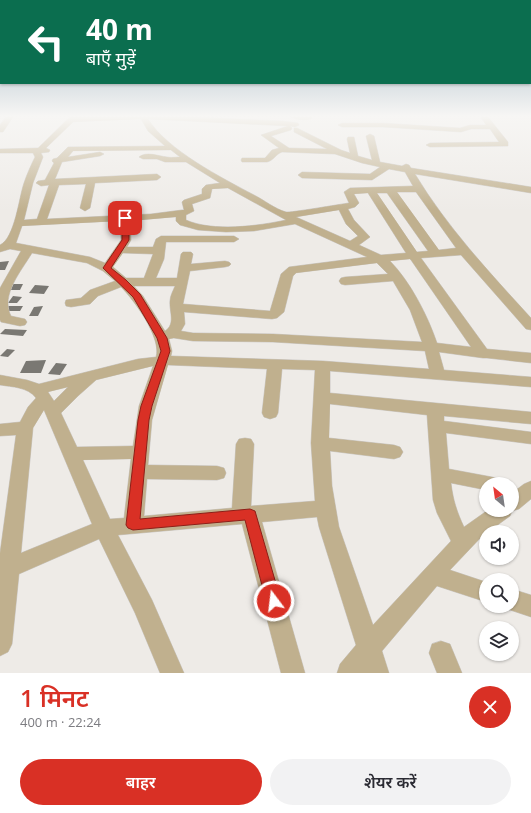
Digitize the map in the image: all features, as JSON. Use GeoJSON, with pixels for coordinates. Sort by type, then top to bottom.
{"type":"FeatureCollection","features":[{"type":"Feature","properties":{"kind":"street"},"geometry":{"type":"LineString","coordinates":[[41,222],[28,183],[41,154],[46,148]]}},
{"type":"Feature","properties":{"kind":"street"},"geometry":{"type":"LineString","coordinates":[[0,153],[41,154],[59,161],[130,149],[165,148]]}},
{"type":"Feature","properties":{"kind":"street"},"geometry":{"type":"LineString","coordinates":[[172,148],[230,185],[286,216],[350,245],[365,250],[386,264],[397,276],[418,311],[432,347],[437,374]]}},
{"type":"Feature","properties":{"kind":"street"},"geometry":{"type":"LineString","coordinates":[[331,148],[337,152],[365,161],[387,166],[529,188]]}},
{"type":"Feature","properties":{"kind":"street"},"geometry":{"type":"LineString","coordinates":[[337,148],[354,155],[408,169],[419,189],[464,251],[531,326]]}},
{"type":"Feature","properties":{"kind":"street"},"geometry":{"type":"LineString","coordinates":[[353,148],[354,155]]}},
{"type":"Feature","properties":{"kind":"street"},"geometry":{"type":"LineString","coordinates":[[373,148],[376,161]]}},
{"type":"Feature","properties":{"kind":"street"},"geometry":{"type":"LineString","coordinates":[[245,160],[267,160],[275,152],[287,150],[337,152]]}},
{"type":"Feature","properties":{"kind":"street"},"geometry":{"type":"LineString","coordinates":[[138,157],[158,158],[165,160],[188,159]]}},
{"type":"Feature","properties":{"kind":"street"},"geometry":{"type":"LineString","coordinates":[[59,161],[52,182],[35,207],[18,223],[4,247],[28,249],[90,260],[107,268],[137,296],[167,335],[163,360],[146,406],[133,525]]}},
{"type":"Feature","properties":{"kind":"street"},"geometry":{"type":"LineString","coordinates":[[302,175],[372,177],[387,166]]}},
{"type":"Feature","properties":{"kind":"street"},"geometry":{"type":"LineString","coordinates":[[28,183],[90,181],[157,176]]}},
{"type":"Feature","properties":{"kind":"street"},"geometry":{"type":"LineString","coordinates":[[356,177],[358,191]]}},
{"type":"Feature","properties":{"kind":"street"},"geometry":{"type":"LineString","coordinates":[[85,208],[90,181]]}},
{"type":"Feature","properties":{"kind":"street"},"geometry":{"type":"LineString","coordinates":[[18,223],[181,214],[189,211],[187,202],[207,196],[207,189],[230,185]]}},
{"type":"Feature","properties":{"kind":"street"},"geometry":{"type":"LineString","coordinates":[[286,216],[302,211],[342,207],[353,204],[349,192],[419,189]]}},
{"type":"Feature","properties":{"kind":"street"},"geometry":{"type":"LineString","coordinates":[[390,190],[436,254]]}},
{"type":"Feature","properties":{"kind":"street"},"geometry":{"type":"LineString","coordinates":[[371,191],[413,256],[483,354]]}},
{"type":"Feature","properties":{"kind":"street"},"geometry":{"type":"LineString","coordinates":[[342,207],[350,222],[365,237],[350,245]]}},
{"type":"Feature","properties":{"kind":"street"},"geometry":{"type":"LineString","coordinates":[[181,214],[182,222],[208,228],[227,230],[258,228],[296,221]]}},
{"type":"Feature","properties":{"kind":"street"},"geometry":{"type":"LineString","coordinates":[[107,268],[120,250],[127,236],[125,218]]}},
{"type":"Feature","properties":{"kind":"street"},"geometry":{"type":"LineString","coordinates":[[149,282],[160,252],[158,250],[159,241],[162,239],[243,239],[249,237],[258,228]]}},
{"type":"Feature","properties":{"kind":"street"},"geometry":{"type":"LineString","coordinates":[[20,322],[6,319],[0,302],[28,249]]}},
{"type":"Feature","properties":{"kind":"street"},"geometry":{"type":"LineString","coordinates":[[120,250],[158,250]]}},
{"type":"Feature","properties":{"kind":"street"},"geometry":{"type":"LineString","coordinates":[[176,307],[272,315],[277,312],[287,274],[290,272],[378,259],[464,251]]}},
{"type":"Feature","properties":{"kind":"street"},"geometry":{"type":"LineString","coordinates":[[167,335],[176,328],[178,324],[176,307],[177,294],[182,282],[187,254]]}},
{"type":"Feature","properties":{"kind":"street"},"geometry":{"type":"LineString","coordinates":[[184,268],[225,264]]}},
{"type":"Feature","properties":{"kind":"street"},"geometry":{"type":"LineString","coordinates":[[345,281],[397,276]]}},
{"type":"Feature","properties":{"kind":"street"},"geometry":{"type":"LineString","coordinates":[[71,303],[85,301],[94,293],[123,282],[182,282]]}},
{"type":"Feature","properties":{"kind":"street"},"geometry":{"type":"LineString","coordinates":[[167,335],[193,337],[273,338],[432,347],[483,354],[531,358]]}},
{"type":"Feature","properties":{"kind":"street"},"geometry":{"type":"LineString","coordinates":[[0,644],[25,428],[34,411],[45,400],[96,374],[163,360],[323,366],[531,382]]}},
{"type":"Feature","properties":{"kind":"street"},"geometry":{"type":"LineString","coordinates":[[270,412],[275,364]]}},
{"type":"Feature","properties":{"kind":"street"},"geometry":{"type":"LineString","coordinates":[[323,366],[320,443],[322,488],[325,508],[329,527],[377,673]]}},
{"type":"Feature","properties":{"kind":"street"},"geometry":{"type":"LineString","coordinates":[[45,400],[72,392],[96,374]]}},
{"type":"Feature","properties":{"kind":"street"},"geometry":{"type":"LineString","coordinates":[[0,380],[27,385],[45,400],[104,528],[144,608],[172,673]]}},
{"type":"Feature","properties":{"kind":"street"},"geometry":{"type":"LineString","coordinates":[[322,398],[436,418],[531,438]]}},
{"type":"Feature","properties":{"kind":"street"},"geometry":{"type":"LineString","coordinates":[[436,418],[531,418]]}},
{"type":"Feature","properties":{"kind":"street"},"geometry":{"type":"LineString","coordinates":[[436,418],[443,500],[447,513],[462,543]]}},
{"type":"Feature","properties":{"kind":"street"},"geometry":{"type":"LineString","coordinates":[[0,430],[25,428]]}},
{"type":"Feature","properties":{"kind":"street"},"geometry":{"type":"LineString","coordinates":[[320,443],[394,452]]}},
{"type":"Feature","properties":{"kind":"street"},"geometry":{"type":"LineString","coordinates":[[244,444],[246,515],[293,673]]}},
{"type":"Feature","properties":{"kind":"street"},"geometry":{"type":"LineString","coordinates":[[71,454],[140,452]]}},
{"type":"Feature","properties":{"kind":"street"},"geometry":{"type":"LineString","coordinates":[[138,472],[217,473]]}},
{"type":"Feature","properties":{"kind":"street"},"geometry":{"type":"LineString","coordinates":[[440,474],[479,482]]}},
{"type":"Feature","properties":{"kind":"street"},"geometry":{"type":"LineString","coordinates":[[9,568],[104,528],[325,508]]}},
{"type":"Feature","properties":{"kind":"street"},"geometry":{"type":"LineString","coordinates":[[349,673],[368,649],[462,543],[473,532],[493,517]]}},
{"type":"Feature","properties":{"kind":"street"},"geometry":{"type":"LineString","coordinates":[[433,575],[479,590]]}},
{"type":"Feature","properties":{"kind":"street"},"geometry":{"type":"LineString","coordinates":[[519,602],[531,606]]}},
{"type":"Feature","properties":{"kind":"building"},"geometry":{"type":"Polygon","coordinates":[[[9,261],[5,270],[0,270],[0,262],[9,261]]]}},
{"type":"Feature","properties":{"kind":"building"},"geometry":{"type":"Polygon","coordinates":[[[12,284],[23,284],[20,290],[9,290],[12,284]]]}},
{"type":"Feature","properties":{"kind":"building"},"geometry":{"type":"Polygon","coordinates":[[[35,285],[49,286],[44,294],[29,293],[35,285]]]}},
{"type":"Feature","properties":{"kind":"building"},"geometry":{"type":"Polygon","coordinates":[[[13,296],[22,297],[17,303],[8,303],[13,296]]]}},
{"type":"Feature","properties":{"kind":"building"},"geometry":{"type":"Polygon","coordinates":[[[7,306],[23,306],[20,311],[4,311],[7,306]]]}},
{"type":"Feature","properties":{"kind":"building"},"geometry":{"type":"Polygon","coordinates":[[[43,306],[38,316],[29,316],[34,307],[43,306]]]}},
{"type":"Feature","properties":{"kind":"building"},"geometry":{"type":"Polygon","coordinates":[[[5,329],[27,330],[23,336],[0,334],[5,329]]]}},
{"type":"Feature","properties":{"kind":"building"},"geometry":{"type":"Polygon","coordinates":[[[7,349],[15,350],[8,357],[0,356],[7,349]]]}},
{"type":"Feature","properties":{"kind":"building"},"geometry":{"type":"Polygon","coordinates":[[[46,360],[41,373],[20,373],[26,361],[46,360]]]}},
{"type":"Feature","properties":{"kind":"building"},"geometry":{"type":"Polygon","coordinates":[[[56,363],[67,364],[60,375],[48,374],[56,363]]]}},
{"type":"Feature","properties":{"kind":"route"},"geometry":{"type":"LineString","coordinates":[[125,218],[126,240],[107,268],[137,296],[162,338],[165,346],[163,360],[146,406],[133,525],[250,515],[274,601]]}}]}
